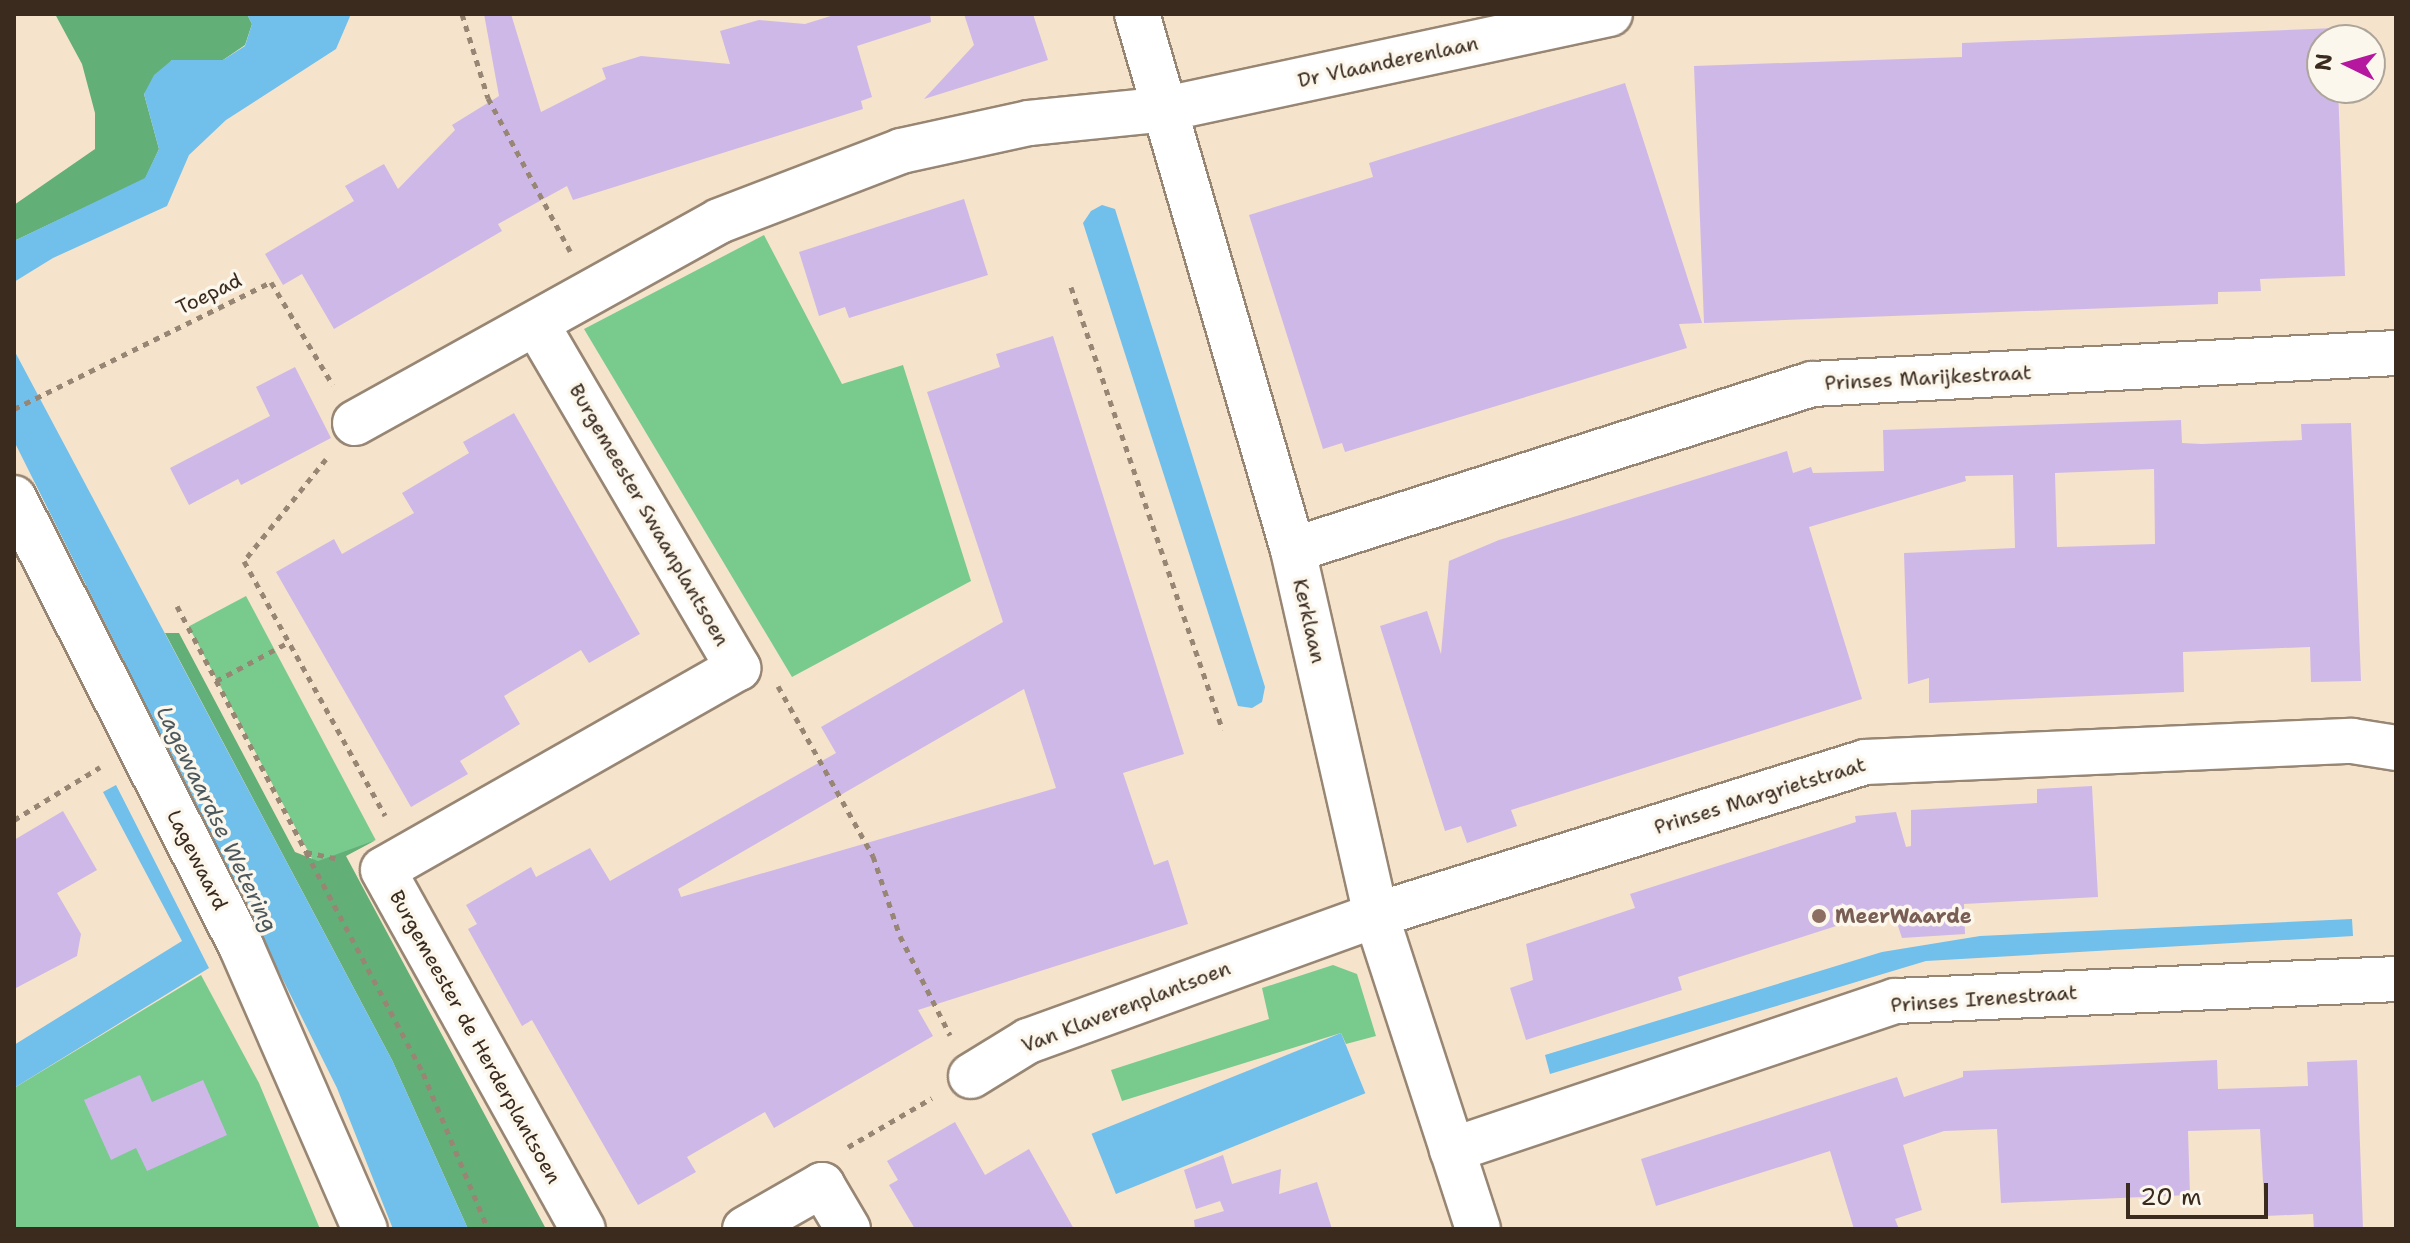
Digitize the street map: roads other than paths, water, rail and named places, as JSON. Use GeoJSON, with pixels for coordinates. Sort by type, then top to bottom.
{"type":"FeatureCollection","features":[{"type":"Feature","properties":{"kind":"street","name":"Kerklaan"},"geometry":{"type":"LineString","coordinates":[[1137,14],[1293,550],[1376,915],[1478,1229]]}},
{"type":"Feature","properties":{"kind":"street","name":"Dr Vlaanderenlaan"},"geometry":{"type":"LineString","coordinates":[[1166,109],[1610,14]]}},
{"type":"Feature","properties":{"kind":"street"},"geometry":{"type":"LineString","coordinates":[[355,423],[537,325],[591,291],[719,221],[901,151],[1029,123],[1166,109]]}},
{"type":"Feature","properties":{"kind":"street","name":"Burgemeester Swaanplantsoen"},"geometry":{"type":"LineString","coordinates":[[395,862],[738,668],[537,325]]}},
{"type":"Feature","properties":{"kind":"street","name":"Prinses Marijkestraat"},"geometry":{"type":"LineString","coordinates":[[1293,550],[1812,384],[2396,353]]}},
{"type":"Feature","properties":{"kind":"street","name":"Lagewaard"},"geometry":{"type":"LineString","coordinates":[[14,498],[242,948],[365,1229]]}},
{"type":"Feature","properties":{"kind":"street","name":"Prinses Margrietstraat"},"geometry":{"type":"LineString","coordinates":[[1376,915],[1865,762],[2352,741],[2396,748]]}},
{"type":"Feature","properties":{"kind":"street","name":"Burgemeester de Herderplantsoen"},"geometry":{"type":"LineString","coordinates":[[395,862],[583,1229]]}},
{"type":"Feature","properties":{"kind":"street","name":"Van Klaverenplantsoen"},"geometry":{"type":"LineString","coordinates":[[971,1076],[1028,1041],[1376,915]]}},
{"type":"Feature","properties":{"kind":"street","name":"Prinses Irenestraat"},"geometry":{"type":"LineString","coordinates":[[1452,1150],[1895,1001],[2396,979]]}},
{"type":"Feature","properties":{"kind":"street"},"geometry":{"type":"LineString","coordinates":[[745,1229],[822,1185],[848,1229]]}},
{"type":"Feature","properties":{"kind":"water"},"geometry":{"type":"Polygon","coordinates":[[[247,14],[351,14],[336,49],[226,120],[189,155],[167,206],[53,258],[14,282],[14,241],[145,178],[159,149],[144,94],[154,75],[172,60],[223,60],[245,46],[252,24],[247,14]]]}},
{"type":"Feature","properties":{"kind":"water"},"geometry":{"type":"Polygon","coordinates":[[[1102,205],[1115,209],[1265,687],[1262,702],[1252,708],[1238,706],[1083,223],[1091,211],[1102,205]]]}},
{"type":"Feature","properties":{"kind":"water","name":"Lagewaardse Wetering"},"geometry":{"type":"Polygon","coordinates":[[[14,350],[392,1060],[468,1229],[393,1229],[337,1088],[14,441],[14,350]]]}},
{"type":"Feature","properties":{"kind":"water"},"geometry":{"type":"Polygon","coordinates":[[[116,785],[209,968],[14,1088],[14,1045],[182,941],[103,792],[116,785]]]}},
{"type":"Feature","properties":{"kind":"water"},"geometry":{"type":"Polygon","coordinates":[[[2352,919],[2353,936],[1926,961],[1550,1074],[1545,1055],[1882,952],[1980,936],[2352,919]]]}},
{"type":"Feature","properties":{"kind":"water"},"geometry":{"type":"Polygon","coordinates":[[[1341,1033],[1365,1093],[1116,1194],[1092,1134],[1341,1033]]]}},
{"type":"Feature","properties":{"kind":"place","name":"MeerWaarde"},"geometry":{"type":"Point","coordinates":[1819,916]}}]}
